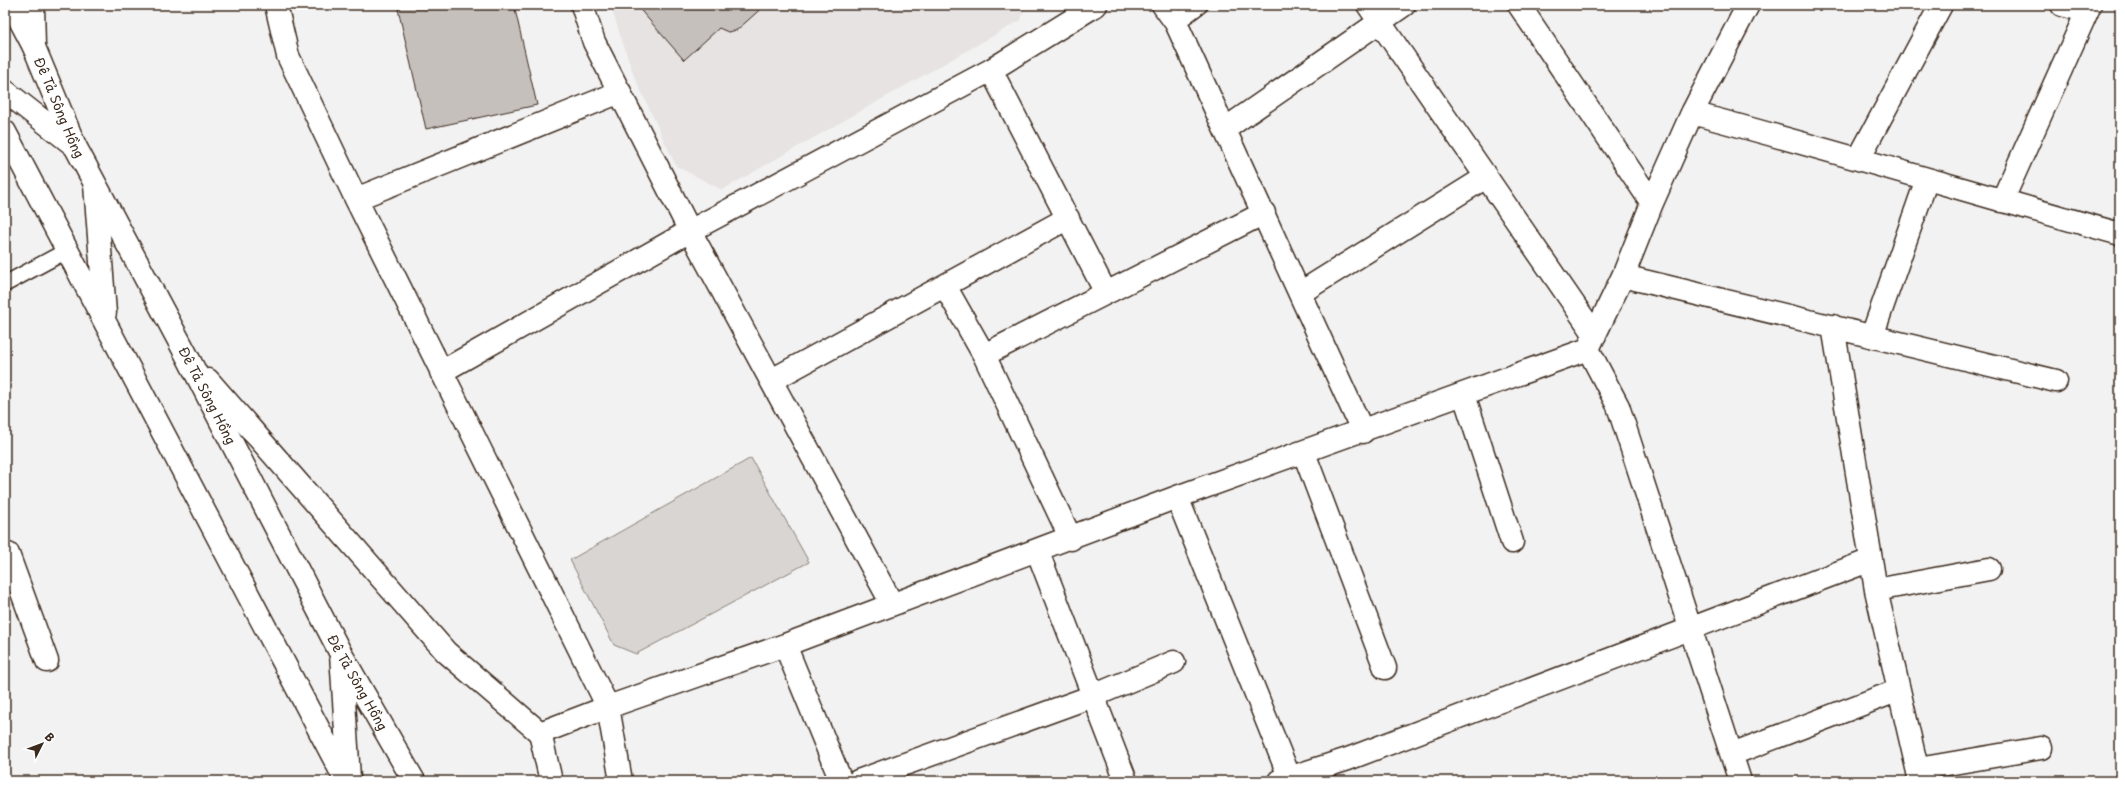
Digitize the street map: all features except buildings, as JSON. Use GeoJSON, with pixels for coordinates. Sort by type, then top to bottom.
{"type":"FeatureCollection","features":[{"type":"Feature","properties":{"kind":"street","name":"Đê Tả Sông Hồng"},"geometry":{"type":"LineString","coordinates":[[12,5],[34,47],[74,146],[186,354],[341,654],[414,781]]}},
{"type":"Feature","properties":{"kind":"street"},"geometry":{"type":"LineString","coordinates":[[33,5],[34,47]]}},
{"type":"Feature","properties":{"kind":"street"},"geometry":{"type":"LineString","coordinates":[[276,5],[288,56],[441,372],[608,707],[621,781]]}},
{"type":"Feature","properties":{"kind":"street"},"geometry":{"type":"LineString","coordinates":[[582,5],[594,42],[690,231],[892,604]]}},
{"type":"Feature","properties":{"kind":"street"},"geometry":{"type":"LineString","coordinates":[[1164,5],[1176,23],[1363,432]]}},
{"type":"Feature","properties":{"kind":"street"},"geometry":{"type":"LineString","coordinates":[[1225,129],[1374,14],[1404,5]]}},
{"type":"Feature","properties":{"kind":"street"},"geometry":{"type":"LineString","coordinates":[[1519,5],[1652,203]]}},
{"type":"Feature","properties":{"kind":"street"},"geometry":{"type":"LineString","coordinates":[[540,733],[608,707],[786,646],[892,604],[1037,550],[1071,539],[1177,497],[1464,395],[1592,342],[1623,276],[1652,203],[1692,112],[1748,5]]}},
{"type":"Feature","properties":{"kind":"street"},"geometry":{"type":"LineString","coordinates":[[1859,158],[1941,5]]}},
{"type":"Feature","properties":{"kind":"street"},"geometry":{"type":"LineString","coordinates":[[2002,201],[2088,8],[2062,5]]}},
{"type":"Feature","properties":{"kind":"street"},"geometry":{"type":"LineString","coordinates":[[441,372],[690,231],[991,70],[1089,7]]}},
{"type":"Feature","properties":{"kind":"street"},"geometry":{"type":"LineString","coordinates":[[1374,14],[1486,177],[1592,342],[1618,406],[1740,781]]}},
{"type":"Feature","properties":{"kind":"street"},"geometry":{"type":"LineString","coordinates":[[991,70],[1106,293]]}},
{"type":"Feature","properties":{"kind":"street"},"geometry":{"type":"LineString","coordinates":[[5,92],[74,146]]}},
{"type":"Feature","properties":{"kind":"street"},"geometry":{"type":"LineString","coordinates":[[356,199],[620,92]]}},
{"type":"Feature","properties":{"kind":"street"},"geometry":{"type":"LineString","coordinates":[[1692,112],[1859,158],[1927,180],[2120,234]]}},
{"type":"Feature","properties":{"kind":"street"},"geometry":{"type":"LineString","coordinates":[[5,132],[347,781]]}},
{"type":"Feature","properties":{"kind":"street"},"geometry":{"type":"LineString","coordinates":[[1300,293],[1486,177]]}},
{"type":"Feature","properties":{"kind":"street"},"geometry":{"type":"LineString","coordinates":[[1872,336],[1927,180]]}},
{"type":"Feature","properties":{"kind":"street"},"geometry":{"type":"LineString","coordinates":[[96,185],[105,322]]}},
{"type":"Feature","properties":{"kind":"street"},"geometry":{"type":"LineString","coordinates":[[984,355],[1264,213]]}},
{"type":"Feature","properties":{"kind":"street"},"geometry":{"type":"LineString","coordinates":[[772,380],[1068,218]]}},
{"type":"Feature","properties":{"kind":"street"},"geometry":{"type":"LineString","coordinates":[[1623,276],[2056,380]]}},
{"type":"Feature","properties":{"kind":"street"},"geometry":{"type":"LineString","coordinates":[[945,286],[984,355],[1071,539]]}},
{"type":"Feature","properties":{"kind":"street"},"geometry":{"type":"LineString","coordinates":[[1833,326],[1876,590],[1917,777],[2041,748]]}},
{"type":"Feature","properties":{"kind":"street"},"geometry":{"type":"LineString","coordinates":[[186,354],[446,652],[540,733],[551,781]]}},
{"type":"Feature","properties":{"kind":"street"},"geometry":{"type":"LineString","coordinates":[[1464,395],[1512,542]]}},
{"type":"Feature","properties":{"kind":"street"},"geometry":{"type":"LineString","coordinates":[[1304,453],[1385,668]]}},
{"type":"Feature","properties":{"kind":"street"},"geometry":{"type":"LineString","coordinates":[[1177,497],[1286,780],[1348,759],[1871,560]]}},
{"type":"Feature","properties":{"kind":"street"},"geometry":{"type":"LineString","coordinates":[[1037,550],[1126,781]]}},
{"type":"Feature","properties":{"kind":"street"},"geometry":{"type":"LineString","coordinates":[[6,552],[47,661]]}},
{"type":"Feature","properties":{"kind":"street"},"geometry":{"type":"LineString","coordinates":[[1876,590],[1989,569]]}},
{"type":"Feature","properties":{"kind":"street"},"geometry":{"type":"LineString","coordinates":[[786,646],[841,781]]}},
{"type":"Feature","properties":{"kind":"street"},"geometry":{"type":"LineString","coordinates":[[341,654],[347,781]]}},
{"type":"Feature","properties":{"kind":"street"},"geometry":{"type":"LineString","coordinates":[[858,781],[1093,696],[1174,662]]}},
{"type":"Feature","properties":{"kind":"street"},"geometry":{"type":"LineString","coordinates":[[1732,754],[1899,690]]}},
{"type":"Feature","properties":{"kind":"lane"},"geometry":{"type":"LineString","coordinates":[[1176,23],[1200,5]]}},
{"type":"Feature","properties":{"kind":"lane"},"geometry":{"type":"LineString","coordinates":[[5,284],[68,250]]}},
{"type":"Feature","properties":{"kind":"shaded area"},"geometry":{"type":"Polygon","coordinates":[[[610,5],[1025,5],[1021,20],[722,190],[676,166],[634,76],[610,5]]]}},
{"type":"Feature","properties":{"kind":"shaded area"},"geometry":{"type":"Polygon","coordinates":[[[751,458],[809,562],[636,654],[614,645],[570,560],[751,458]]]}}]}
